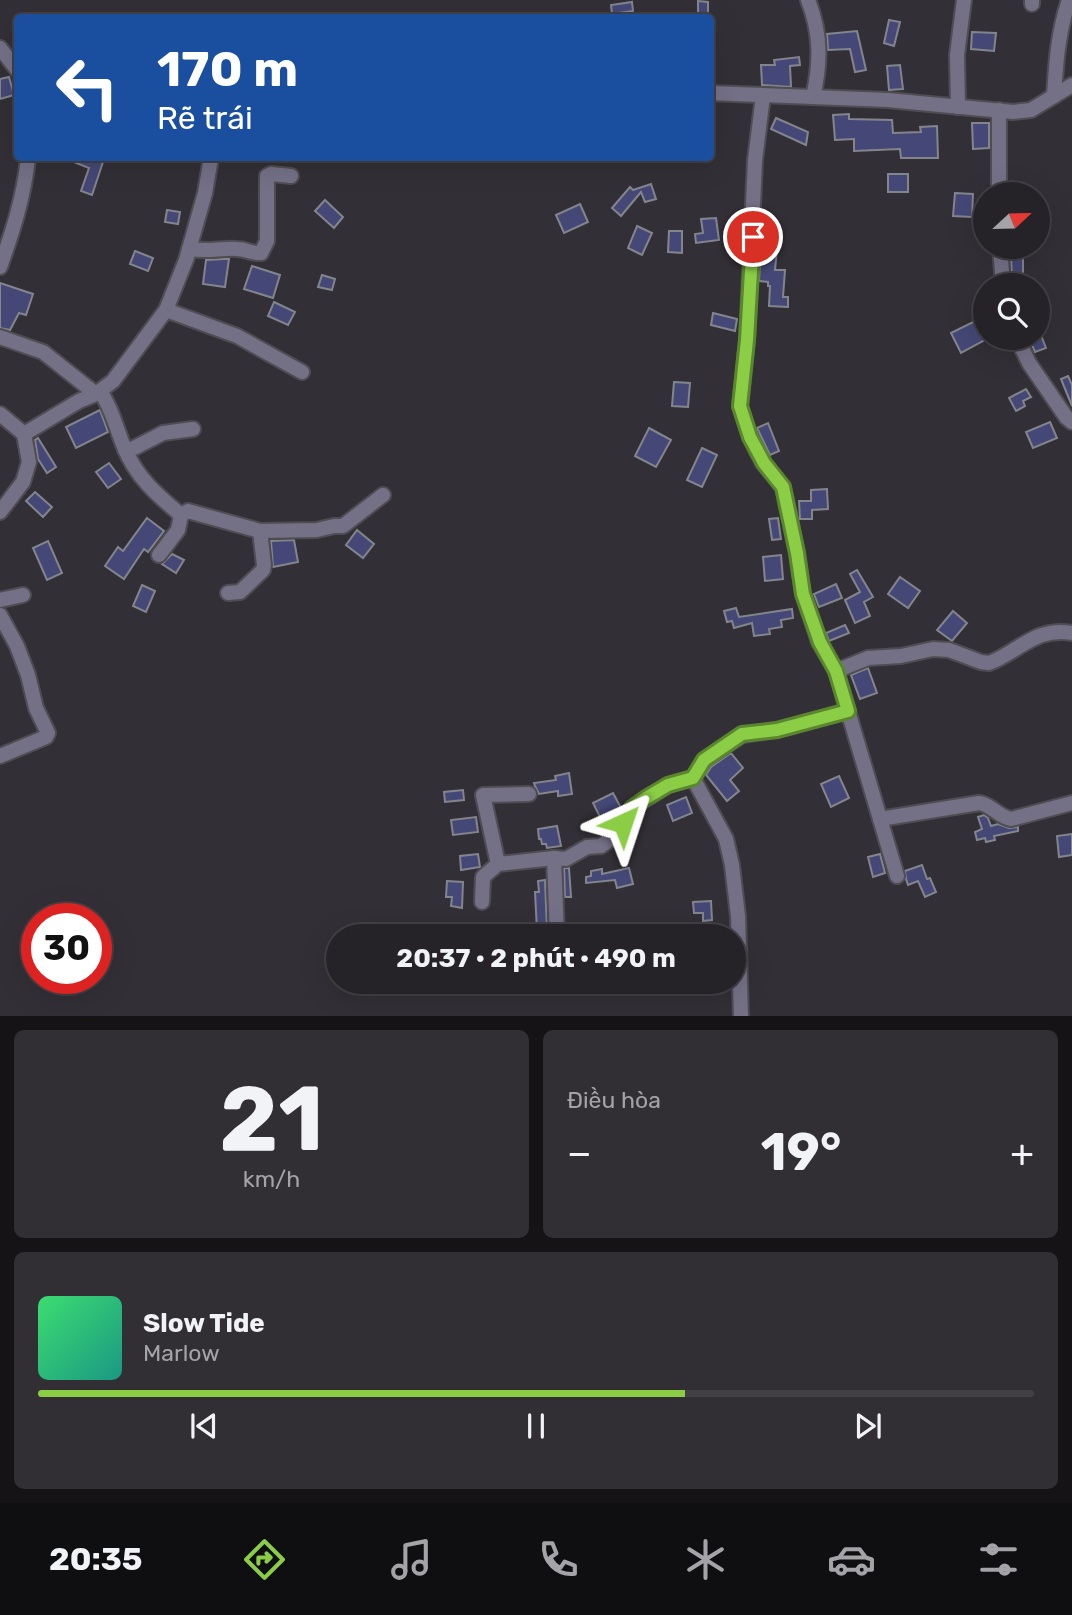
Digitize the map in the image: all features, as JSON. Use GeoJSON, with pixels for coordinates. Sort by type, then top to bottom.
{"type":"FeatureCollection","features":[{"type":"Feature","properties":{"kind":"street"},"geometry":{"type":"LineString","coordinates":[[808,0],[816,20],[820,53],[813,97]]}},
{"type":"Feature","properties":{"kind":"street"},"geometry":{"type":"LineString","coordinates":[[958,107],[957,55],[964,0]]}},
{"type":"Feature","properties":{"kind":"street"},"geometry":{"type":"LineString","coordinates":[[1054,96],[1056,55],[1069,0]]}},
{"type":"Feature","properties":{"kind":"street"},"geometry":{"type":"LineString","coordinates":[[0,48],[14,66]]}},
{"type":"Feature","properties":{"kind":"street"},"geometry":{"type":"LineString","coordinates":[[714,93],[1026,111],[1072,85]]}},
{"type":"Feature","properties":{"kind":"street"},"geometry":{"type":"LineString","coordinates":[[763,96],[755,160],[747,340],[740,406],[754,446],[783,487],[803,594],[820,642],[836,671],[897,876]]}},
{"type":"Feature","properties":{"kind":"street"},"geometry":{"type":"LineString","coordinates":[[999,110],[999,182]]}},
{"type":"Feature","properties":{"kind":"street"},"geometry":{"type":"LineString","coordinates":[[0,267],[12,236],[28,161]]}},
{"type":"Feature","properties":{"kind":"street"},"geometry":{"type":"LineString","coordinates":[[24,434],[79,401],[98,393],[113,381],[166,310],[189,249],[205,193],[210,161]]}},
{"type":"Feature","properties":{"kind":"street"},"geometry":{"type":"LineString","coordinates":[[189,249],[208,252],[238,249],[254,254],[261,253],[267,241],[267,178],[271,174],[291,176]]}},
{"type":"Feature","properties":{"kind":"street"},"geometry":{"type":"LineString","coordinates":[[166,310],[237,336],[302,372]]}},
{"type":"Feature","properties":{"kind":"street"},"geometry":{"type":"LineString","coordinates":[[0,337],[43,352],[98,393],[109,407],[125,450],[145,482],[181,515]]}},
{"type":"Feature","properties":{"kind":"street"},"geometry":{"type":"LineString","coordinates":[[1023,350],[1029,363],[1072,422]]}},
{"type":"Feature","properties":{"kind":"street"},"geometry":{"type":"LineString","coordinates":[[0,414],[24,434],[29,462],[19,489],[0,512]]}},
{"type":"Feature","properties":{"kind":"street"},"geometry":{"type":"LineString","coordinates":[[125,450],[135,448],[163,433],[193,429]]}},
{"type":"Feature","properties":{"kind":"street"},"geometry":{"type":"LineString","coordinates":[[159,555],[178,530],[181,515],[188,511],[260,531],[317,530],[343,526],[383,495]]}},
{"type":"Feature","properties":{"kind":"street"},"geometry":{"type":"LineString","coordinates":[[228,593],[240,592],[263,570],[260,531]]}},
{"type":"Feature","properties":{"kind":"street"},"geometry":{"type":"LineString","coordinates":[[0,600],[23,595]]}},
{"type":"Feature","properties":{"kind":"street"},"geometry":{"type":"LineString","coordinates":[[0,615],[17,646],[36,708],[48,733],[46,737],[0,756]]}},
{"type":"Feature","properties":{"kind":"street"},"geometry":{"type":"LineString","coordinates":[[836,671],[868,658],[901,656],[933,649],[949,650],[989,663],[1037,637],[1060,632],[1072,633]]}},
{"type":"Feature","properties":{"kind":"street"},"geometry":{"type":"LineString","coordinates":[[482,902],[483,877],[498,864],[566,859],[587,847],[601,845],[615,834],[632,808],[668,785],[693,778],[704,760],[742,734],[777,730],[848,711]]}},
{"type":"Feature","properties":{"kind":"street"},"geometry":{"type":"LineString","coordinates":[[693,778],[726,839],[732,865],[738,916],[741,1016]]}},
{"type":"Feature","properties":{"kind":"street"},"geometry":{"type":"LineString","coordinates":[[498,864],[483,795],[529,794]]}},
{"type":"Feature","properties":{"kind":"street"},"geometry":{"type":"LineString","coordinates":[[880,819],[979,803],[1002,817],[1011,819],[1072,803]]}},
{"type":"Feature","properties":{"kind":"street"},"geometry":{"type":"LineString","coordinates":[[554,858],[557,924]]}},
{"type":"Feature","properties":{"kind":"building"},"geometry":{"type":"Polygon","coordinates":[[[698,1],[708,2],[708,14],[698,14],[698,1]]]}},
{"type":"Feature","properties":{"kind":"building"},"geometry":{"type":"Polygon","coordinates":[[[632,2],[633,11],[612,14],[611,5],[632,2]]]}},
{"type":"Feature","properties":{"kind":"building"},"geometry":{"type":"Polygon","coordinates":[[[889,20],[900,22],[894,46],[884,43],[889,20]]]}},
{"type":"Feature","properties":{"kind":"building"},"geometry":{"type":"Polygon","coordinates":[[[857,31],[866,70],[855,72],[850,49],[828,50],[827,34],[857,31]]]}},
{"type":"Feature","properties":{"kind":"building"},"geometry":{"type":"Polygon","coordinates":[[[972,32],[996,33],[994,51],[971,49],[972,32]]]}},
{"type":"Feature","properties":{"kind":"building"},"geometry":{"type":"Polygon","coordinates":[[[799,57],[800,65],[790,66],[791,87],[762,85],[761,65],[775,65],[774,60],[799,57]]]}},
{"type":"Feature","properties":{"kind":"building"},"geometry":{"type":"Polygon","coordinates":[[[900,65],[903,89],[889,90],[887,66],[900,65]]]}},
{"type":"Feature","properties":{"kind":"building"},"geometry":{"type":"Polygon","coordinates":[[[9,77],[14,95],[0,99],[0,79],[9,77]]]}},
{"type":"Feature","properties":{"kind":"building"},"geometry":{"type":"Polygon","coordinates":[[[849,114],[849,119],[892,120],[893,133],[921,132],[920,127],[937,126],[938,158],[901,158],[900,149],[854,151],[854,139],[835,140],[833,115],[849,114]]]}},
{"type":"Feature","properties":{"kind":"building"},"geometry":{"type":"Polygon","coordinates":[[[776,118],[808,132],[806,145],[771,129],[776,118]]]}},
{"type":"Feature","properties":{"kind":"building"},"geometry":{"type":"Polygon","coordinates":[[[972,123],[989,123],[989,148],[973,149],[972,123]]]}},
{"type":"Feature","properties":{"kind":"building"},"geometry":{"type":"Polygon","coordinates":[[[72,161],[103,162],[92,195],[81,191],[89,168],[72,161]]]}},
{"type":"Feature","properties":{"kind":"building"},"geometry":{"type":"Polygon","coordinates":[[[888,174],[908,174],[908,192],[888,192],[888,174]]]}},
{"type":"Feature","properties":{"kind":"building"},"geometry":{"type":"Polygon","coordinates":[[[651,184],[656,199],[645,202],[641,192],[621,216],[612,208],[630,187],[633,190],[651,184]]]}},
{"type":"Feature","properties":{"kind":"building"},"geometry":{"type":"Polygon","coordinates":[[[955,193],[973,194],[972,217],[953,216],[955,193]]]}},
{"type":"Feature","properties":{"kind":"building"},"geometry":{"type":"Polygon","coordinates":[[[325,200],[343,217],[334,228],[315,211],[325,200]]]}},
{"type":"Feature","properties":{"kind":"building"},"geometry":{"type":"Polygon","coordinates":[[[580,204],[588,222],[564,233],[556,215],[580,204]]]}},
{"type":"Feature","properties":{"kind":"building"},"geometry":{"type":"Polygon","coordinates":[[[167,210],[180,212],[178,224],[165,222],[167,210]]]}},
{"type":"Feature","properties":{"kind":"building"},"geometry":{"type":"Polygon","coordinates":[[[716,218],[719,240],[696,243],[695,234],[703,233],[701,219],[716,218]]]}},
{"type":"Feature","properties":{"kind":"building"},"geometry":{"type":"Polygon","coordinates":[[[637,226],[652,233],[642,255],[628,248],[637,226]]]}},
{"type":"Feature","properties":{"kind":"building"},"geometry":{"type":"Polygon","coordinates":[[[669,231],[682,231],[682,253],[668,252],[669,231]]]}},
{"type":"Feature","properties":{"kind":"building"},"geometry":{"type":"Polygon","coordinates":[[[761,248],[777,249],[775,270],[785,270],[783,297],[788,297],[788,307],[769,306],[770,286],[768,282],[759,281],[761,248]]]}},
{"type":"Feature","properties":{"kind":"building"},"geometry":{"type":"Polygon","coordinates":[[[135,251],[153,258],[148,271],[130,264],[135,251]]]}},
{"type":"Feature","properties":{"kind":"building"},"geometry":{"type":"Polygon","coordinates":[[[229,259],[225,287],[203,284],[206,260],[229,259]]]}},
{"type":"Feature","properties":{"kind":"building"},"geometry":{"type":"Polygon","coordinates":[[[1011,259],[1023,259],[1023,273],[1012,273],[1011,259]]]}},
{"type":"Feature","properties":{"kind":"building"},"geometry":{"type":"Polygon","coordinates":[[[252,266],[280,275],[273,298],[244,289],[252,266]]]}},
{"type":"Feature","properties":{"kind":"building"},"geometry":{"type":"Polygon","coordinates":[[[322,275],[335,279],[332,290],[318,287],[322,275]]]}},
{"type":"Feature","properties":{"kind":"building"},"geometry":{"type":"Polygon","coordinates":[[[0,283],[33,294],[26,315],[19,313],[10,330],[0,328],[0,283]]]}},
{"type":"Feature","properties":{"kind":"building"},"geometry":{"type":"Polygon","coordinates":[[[274,302],[295,312],[288,325],[268,316],[274,302]]]}},
{"type":"Feature","properties":{"kind":"building"},"geometry":{"type":"Polygon","coordinates":[[[713,313],[737,319],[735,331],[711,325],[713,313]]]}},
{"type":"Feature","properties":{"kind":"building"},"geometry":{"type":"Polygon","coordinates":[[[973,322],[973,346],[961,353],[951,333],[973,322]]]}},
{"type":"Feature","properties":{"kind":"building"},"geometry":{"type":"Polygon","coordinates":[[[1068,376],[1072,385],[1072,406],[1061,379],[1068,376]]]}},
{"type":"Feature","properties":{"kind":"building"},"geometry":{"type":"Polygon","coordinates":[[[674,382],[690,383],[688,407],[672,406],[674,382]]]}},
{"type":"Feature","properties":{"kind":"building"},"geometry":{"type":"Polygon","coordinates":[[[1026,389],[1031,397],[1023,401],[1025,406],[1016,411],[1009,398],[1026,389]]]}},
{"type":"Feature","properties":{"kind":"building"},"geometry":{"type":"Polygon","coordinates":[[[100,410],[108,432],[76,448],[66,427],[100,410]]]}},
{"type":"Feature","properties":{"kind":"building"},"geometry":{"type":"Polygon","coordinates":[[[1050,422],[1057,438],[1033,448],[1026,432],[1050,422]]]}},
{"type":"Feature","properties":{"kind":"building"},"geometry":{"type":"Polygon","coordinates":[[[768,423],[779,451],[770,455],[757,428],[768,423]]]}},
{"type":"Feature","properties":{"kind":"building"},"geometry":{"type":"Polygon","coordinates":[[[649,428],[671,440],[656,467],[635,456],[649,428]]]}},
{"type":"Feature","properties":{"kind":"building"},"geometry":{"type":"Polygon","coordinates":[[[38,438],[56,467],[47,473],[38,459],[35,440],[38,438]]]}},
{"type":"Feature","properties":{"kind":"building"},"geometry":{"type":"Polygon","coordinates":[[[702,448],[717,455],[702,487],[687,480],[702,448]]]}},
{"type":"Feature","properties":{"kind":"building"},"geometry":{"type":"Polygon","coordinates":[[[109,463],[121,479],[108,488],[96,472],[109,463]]]}},
{"type":"Feature","properties":{"kind":"building"},"geometry":{"type":"Polygon","coordinates":[[[827,489],[828,509],[812,510],[812,519],[800,519],[799,501],[811,501],[811,490],[827,489]]]}},
{"type":"Feature","properties":{"kind":"building"},"geometry":{"type":"Polygon","coordinates":[[[35,492],[52,507],[43,517],[26,501],[35,492]]]}},
{"type":"Feature","properties":{"kind":"building"},"geometry":{"type":"Polygon","coordinates":[[[147,518],[164,531],[148,552],[144,549],[124,579],[105,566],[118,547],[123,551],[147,518]]]}},
{"type":"Feature","properties":{"kind":"building"},"geometry":{"type":"Polygon","coordinates":[[[778,518],[781,539],[772,540],[769,519],[778,518]]]}},
{"type":"Feature","properties":{"kind":"building"},"geometry":{"type":"Polygon","coordinates":[[[357,530],[374,544],[363,558],[346,545],[357,530]]]}},
{"type":"Feature","properties":{"kind":"building"},"geometry":{"type":"Polygon","coordinates":[[[294,540],[298,562],[273,567],[271,541],[294,540]]]}},
{"type":"Feature","properties":{"kind":"building"},"geometry":{"type":"Polygon","coordinates":[[[48,541],[62,573],[47,580],[33,548],[48,541]]]}},
{"type":"Feature","properties":{"kind":"building"},"geometry":{"type":"Polygon","coordinates":[[[172,554],[184,560],[176,573],[162,564],[172,554]]]}},
{"type":"Feature","properties":{"kind":"building"},"geometry":{"type":"Polygon","coordinates":[[[781,555],[783,579],[765,581],[763,557],[781,555]]]}},
{"type":"Feature","properties":{"kind":"building"},"geometry":{"type":"Polygon","coordinates":[[[857,570],[873,597],[864,602],[870,616],[855,623],[845,600],[860,592],[850,574],[857,570]]]}},
{"type":"Feature","properties":{"kind":"building"},"geometry":{"type":"Polygon","coordinates":[[[900,577],[920,591],[908,608],[888,594],[900,577]]]}},
{"type":"Feature","properties":{"kind":"building"},"geometry":{"type":"Polygon","coordinates":[[[836,584],[842,598],[819,607],[814,594],[836,584]]]}},
{"type":"Feature","properties":{"kind":"building"},"geometry":{"type":"Polygon","coordinates":[[[142,585],[155,591],[146,612],[133,606],[142,585]]]}},
{"type":"Feature","properties":{"kind":"building"},"geometry":{"type":"Polygon","coordinates":[[[736,608],[739,617],[792,609],[793,618],[781,620],[782,627],[769,629],[770,634],[754,636],[752,623],[734,628],[732,621],[727,622],[724,611],[736,608]]]}},
{"type":"Feature","properties":{"kind":"building"},"geometry":{"type":"Polygon","coordinates":[[[953,611],[967,623],[952,641],[937,630],[953,611]]]}},
{"type":"Feature","properties":{"kind":"building"},"geometry":{"type":"Polygon","coordinates":[[[845,625],[849,633],[829,641],[826,633],[845,625]]]}},
{"type":"Feature","properties":{"kind":"building"},"geometry":{"type":"Polygon","coordinates":[[[868,668],[877,693],[860,699],[851,675],[868,668]]]}},
{"type":"Feature","properties":{"kind":"building"},"geometry":{"type":"Polygon","coordinates":[[[731,753],[743,768],[730,780],[739,791],[727,801],[706,775],[711,767],[731,753]]]}},
{"type":"Feature","properties":{"kind":"building"},"geometry":{"type":"Polygon","coordinates":[[[569,773],[572,794],[558,796],[558,791],[539,794],[534,783],[556,780],[555,776],[569,773]]]}},
{"type":"Feature","properties":{"kind":"building"},"geometry":{"type":"Polygon","coordinates":[[[839,776],[849,798],[831,807],[821,784],[839,776]]]}},
{"type":"Feature","properties":{"kind":"building"},"geometry":{"type":"Polygon","coordinates":[[[463,790],[464,800],[445,802],[444,792],[463,790]]]}},
{"type":"Feature","properties":{"kind":"building"},"geometry":{"type":"Polygon","coordinates":[[[613,793],[621,808],[602,821],[593,803],[613,793]]]}},
{"type":"Feature","properties":{"kind":"building"},"geometry":{"type":"Polygon","coordinates":[[[686,797],[692,813],[673,821],[667,805],[686,797]]]}},
{"type":"Feature","properties":{"kind":"building"},"geometry":{"type":"Polygon","coordinates":[[[984,815],[991,826],[998,824],[1009,828],[1018,827],[1018,831],[994,836],[995,840],[986,842],[985,838],[977,840],[975,832],[982,829],[978,817],[984,815]]]}},
{"type":"Feature","properties":{"kind":"building"},"geometry":{"type":"Polygon","coordinates":[[[476,817],[478,832],[453,835],[451,820],[476,817]]]}},
{"type":"Feature","properties":{"kind":"building"},"geometry":{"type":"Polygon","coordinates":[[[557,826],[561,846],[547,848],[539,839],[538,829],[557,826]]]}},
{"type":"Feature","properties":{"kind":"building"},"geometry":{"type":"Polygon","coordinates":[[[1072,834],[1072,855],[1059,857],[1057,836],[1072,834]]]}},
{"type":"Feature","properties":{"kind":"building"},"geometry":{"type":"Polygon","coordinates":[[[478,854],[480,867],[461,870],[460,856],[478,854]]]}},
{"type":"Feature","properties":{"kind":"building"},"geometry":{"type":"Polygon","coordinates":[[[880,854],[885,873],[873,877],[868,857],[880,854]]]}},
{"type":"Feature","properties":{"kind":"building"},"geometry":{"type":"Polygon","coordinates":[[[922,865],[936,892],[925,897],[918,881],[908,885],[905,871],[922,865]]]}},
{"type":"Feature","properties":{"kind":"building"},"geometry":{"type":"Polygon","coordinates":[[[564,868],[569,868],[571,897],[565,897],[564,868]]]}},
{"type":"Feature","properties":{"kind":"building"},"geometry":{"type":"Polygon","coordinates":[[[629,868],[633,884],[617,888],[615,880],[586,883],[586,877],[591,876],[591,871],[602,869],[602,874],[629,868]]]}},
{"type":"Feature","properties":{"kind":"building"},"geometry":{"type":"Polygon","coordinates":[[[545,880],[547,924],[537,924],[535,892],[539,892],[538,881],[545,880]]]}},
{"type":"Feature","properties":{"kind":"building"},"geometry":{"type":"Polygon","coordinates":[[[447,881],[463,882],[462,908],[451,906],[452,897],[446,897],[447,881]]]}},
{"type":"Feature","properties":{"kind":"building"},"geometry":{"type":"Polygon","coordinates":[[[711,901],[712,920],[703,921],[703,913],[694,913],[693,902],[711,901]]]}},
{"type":"Feature","properties":{"kind":"route"},"geometry":{"type":"LineString","coordinates":[[623,823],[632,808],[668,785],[693,778],[704,760],[742,734],[777,730],[848,711],[836,671],[826,657],[803,594],[783,487],[764,463],[750,437],[740,406],[753,237]]}}]}
